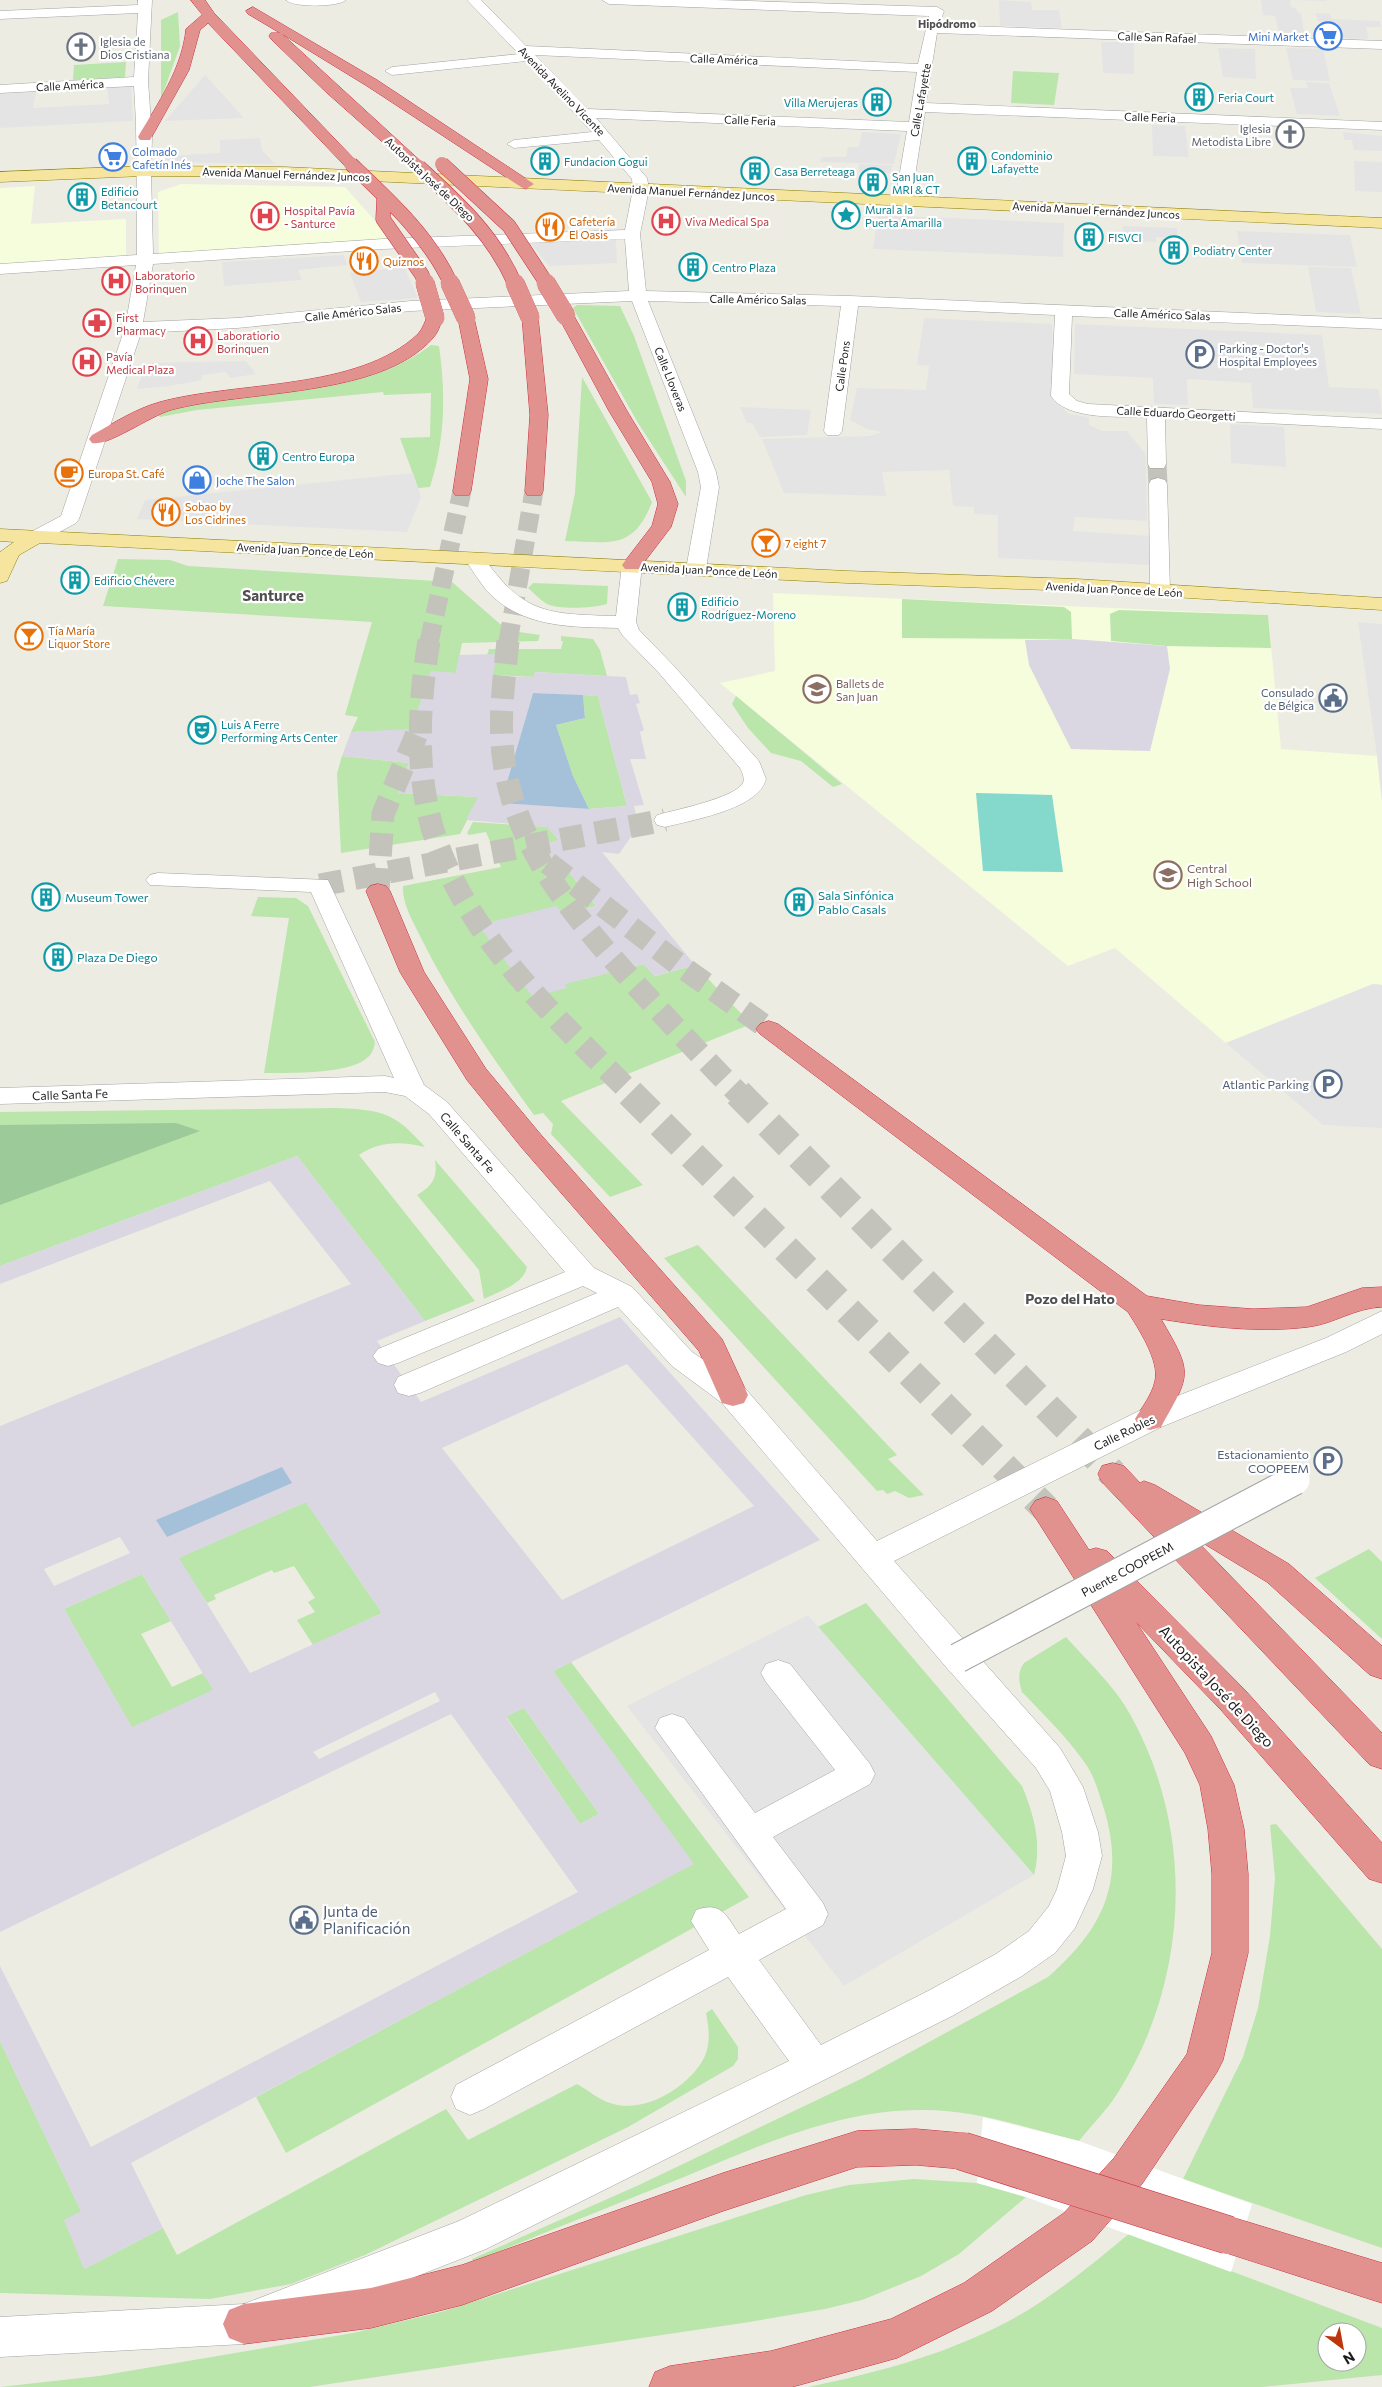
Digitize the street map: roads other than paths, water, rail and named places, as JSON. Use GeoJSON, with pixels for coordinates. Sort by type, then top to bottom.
{"type":"FeatureCollection","features":[{"type":"Feature","properties":{"kind":"highway"},"geometry":{"type":"LineString","coordinates":[[198,0],[209,16],[351,164],[400,210],[441,263],[466,318],[479,378],[462,491]]}},
{"type":"Feature","properties":{"kind":"highway"},"geometry":{"type":"LineString","coordinates":[[249,5],[526,184]]}},
{"type":"Feature","properties":{"kind":"highway","name":"Autopista José de Diego"},"geometry":{"type":"LineString","coordinates":[[249,5],[285,46],[470,214],[506,264],[530,317],[539,415],[534,491]]}},
{"type":"Feature","properties":{"kind":"highway"},"geometry":{"type":"LineString","coordinates":[[145,138],[172,91],[193,40],[193,29],[209,16]]}},
{"type":"Feature","properties":{"kind":"highway"},"geometry":{"type":"LineString","coordinates":[[383,135],[432,156],[509,226],[530,254],[566,316],[618,411],[661,482],[668,504],[661,527],[632,566]]}},
{"type":"Feature","properties":{"kind":"highway"},"geometry":{"type":"LineString","coordinates":[[98,439],[136,416],[167,405],[331,380],[381,364],[411,350],[427,334],[435,318],[422,275],[383,219],[384,196]]}},
{"type":"Feature","properties":{"kind":"highway"},"geometry":{"type":"LineString","coordinates":[[378,891],[412,972],[476,1074],[532,1142],[712,1346],[732,1395]]}},
{"type":"Feature","properties":{"kind":"highway"},"geometry":{"type":"LineString","coordinates":[[769,1029],[1138,1306],[1160,1343],[1171,1376],[1165,1394],[1150,1419]]}},
{"type":"Feature","properties":{"kind":"highway"},"geometry":{"type":"LineString","coordinates":[[1138,1306],[1199,1316],[1253,1319],[1309,1317],[1362,1298],[1382,1296]]}},
{"type":"Feature","properties":{"kind":"highway"},"geometry":{"type":"LineString","coordinates":[[1382,1666],[1278,1573],[1113,1474],[1382,1755]]}},
{"type":"Feature","properties":{"kind":"highway","name":"Autopista José de Diego"},"geometry":{"type":"LineString","coordinates":[[670,2387],[771,2372],[897,2338],[978,2297],[1078,2227],[1128,2171],[1204,2060],[1219,2005],[1230,1953],[1226,1829],[1217,1785],[1199,1746],[1046,1509],[1233,1700],[1382,1868]]}},
{"type":"Feature","properties":{"kind":"highway"},"geometry":{"type":"LineString","coordinates":[[244,2324],[371,2308],[462,2285],[723,2192],[857,2150],[916,2147],[962,2152],[1382,2283]]}},
{"type":"Feature","properties":{"kind":"main road","name":"Avenida Manuel Fernández Juncos"},"geometry":{"type":"LineString","coordinates":[[0,177],[143,171],[284,172],[1382,223]]}},
{"type":"Feature","properties":{"kind":"main road","name":"Avenida Juan Ponce de León"},"geometry":{"type":"LineString","coordinates":[[0,535],[475,559],[1077,585],[1382,604]]}},
{"type":"Feature","properties":{"kind":"main road"},"geometry":{"type":"LineString","coordinates":[[0,577],[10,552],[36,537]]}},
{"type":"Feature","properties":{"kind":"street"},"geometry":{"type":"LineString","coordinates":[[294,1],[339,0]]}},
{"type":"Feature","properties":{"kind":"street","name":"Avenida Avelino Vicente"},"geometry":{"type":"LineString","coordinates":[[474,0],[604,135],[639,178],[641,189]]}},
{"type":"Feature","properties":{"kind":"street"},"geometry":{"type":"LineString","coordinates":[[609,0],[938,6]]}},
{"type":"Feature","properties":{"kind":"street"},"geometry":{"type":"LineString","coordinates":[[0,15],[144,4],[141,81],[145,138],[143,171],[145,261],[134,328],[98,439],[69,519],[36,537]]}},
{"type":"Feature","properties":{"kind":"street","name":"Calle Lafayette"},"geometry":{"type":"LineString","coordinates":[[903,201],[931,29],[938,6]]}},
{"type":"Feature","properties":{"kind":"street","name":"Calle San Rafael"},"geometry":{"type":"LineString","coordinates":[[931,29],[1382,45]]}},
{"type":"Feature","properties":{"kind":"street","name":"Calle América"},"geometry":{"type":"LineString","coordinates":[[392,72],[526,54],[925,68]]}},
{"type":"Feature","properties":{"kind":"street","name":"Calle América"},"geometry":{"type":"LineString","coordinates":[[0,89],[141,81]]}},
{"type":"Feature","properties":{"kind":"street","name":"Calle Feria"},"geometry":{"type":"LineString","coordinates":[[918,107],[1382,126]]}},
{"type":"Feature","properties":{"kind":"street","name":"Calle Feria"},"geometry":{"type":"LineString","coordinates":[[584,113],[915,127]]}},
{"type":"Feature","properties":{"kind":"street"},"geometry":{"type":"LineString","coordinates":[[514,144],[604,135]]}},
{"type":"Feature","properties":{"kind":"street","name":"Calle Lloveras"},"geometry":{"type":"LineString","coordinates":[[641,189],[632,234],[638,296],[707,472],[710,487],[696,569]]}},
{"type":"Feature","properties":{"kind":"street"},"geometry":{"type":"LineString","coordinates":[[0,269],[383,244],[632,234]]}},
{"type":"Feature","properties":{"kind":"street","name":"Calle Américo Salas"},"geometry":{"type":"LineString","coordinates":[[134,328],[237,323],[411,306],[638,296],[850,301],[1382,324]]}},
{"type":"Feature","properties":{"kind":"street","name":"Calle Pons"},"geometry":{"type":"LineString","coordinates":[[833,431],[850,301]]}},
{"type":"Feature","properties":{"kind":"street","name":"Calle Eduardo Georgetti"},"geometry":{"type":"LineString","coordinates":[[1064,310],[1060,396],[1071,405],[1088,409],[1382,424]]}},
{"type":"Feature","properties":{"kind":"street"},"geometry":{"type":"LineString","coordinates":[[1156,412],[1157,464]]}},
{"type":"Feature","properties":{"kind":"street"},"geometry":{"type":"LineString","coordinates":[[1158,484],[1160,591]]}},
{"type":"Feature","properties":{"kind":"street"},"geometry":{"type":"LineString","coordinates":[[475,559],[497,590],[524,612],[542,618],[626,622]]}},
{"type":"Feature","properties":{"kind":"street"},"geometry":{"type":"LineString","coordinates":[[632,566],[626,622],[630,632],[666,668],[705,716],[751,766],[755,779],[753,787],[737,800],[665,820]]}},
{"type":"Feature","properties":{"kind":"street"},"geometry":{"type":"LineString","coordinates":[[158,880],[320,885],[413,1090]]}},
{"type":"Feature","properties":{"kind":"street","name":"Calle Santa Fe"},"geometry":{"type":"LineString","coordinates":[[0,1096],[385,1084],[413,1090],[438,1108],[584,1275],[622,1294],[682,1360],[732,1395],[958,1658],[1048,1758],[1066,1787],[1080,1832],[1084,1856],[1075,1889],[1062,1917],[1042,1942],[1009,1965],[941,2003],[815,2067],[472,2234],[244,2324],[0,2337]]}},
{"type":"Feature","properties":{"kind":"street"},"geometry":{"type":"LineString","coordinates":[[388,1356],[584,1275]]}},
{"type":"Feature","properties":{"kind":"street"},"geometry":{"type":"LineString","coordinates":[[409,1384],[622,1294]]}},
{"type":"Feature","properties":{"kind":"street","name":"Calle Robles"},"geometry":{"type":"LineString","coordinates":[[873,1557],[1150,1419],[1336,1345],[1382,1321]]}},
{"type":"Feature","properties":{"kind":"street","name":"Puente COOPEEM"},"geometry":{"type":"LineString","coordinates":[[958,1658],[1295,1480]]}},
{"type":"Feature","properties":{"kind":"street"},"geometry":{"type":"LineString","coordinates":[[749,1833],[858,1774],[778,1673]]}},
{"type":"Feature","properties":{"kind":"street"},"geometry":{"type":"LineString","coordinates":[[470,2097],[810,1914],[672,1728]]}},
{"type":"Feature","properties":{"kind":"street"},"geometry":{"type":"LineString","coordinates":[[709,1921],[815,2067]]}},
{"type":"Feature","properties":{"kind":"tunnel"},"geometry":{"type":"LineString","coordinates":[[1157,464],[1158,484]]}},
{"type":"Feature","properties":{"kind":"tunnel"},"geometry":{"type":"LineString","coordinates":[[429,642],[462,491]]}},
{"type":"Feature","properties":{"kind":"tunnel"},"geometry":{"type":"LineString","coordinates":[[508,642],[534,491]]}},
{"type":"Feature","properties":{"kind":"tunnel"},"geometry":{"type":"LineString","coordinates":[[429,641],[422,695],[421,751],[427,806],[443,858],[459,892],[479,925],[501,955],[552,1013],[632,1094]]}},
{"type":"Feature","properties":{"kind":"tunnel"},"geometry":{"type":"LineString","coordinates":[[508,641],[503,686],[502,747],[511,794],[522,825],[536,854],[571,909],[613,959],[739,1094]]}},
{"type":"Feature","properties":{"kind":"tunnel"},"geometry":{"type":"LineString","coordinates":[[378,891],[383,814],[418,731]]}},
{"type":"Feature","properties":{"kind":"tunnel"},"geometry":{"type":"LineString","coordinates":[[320,885],[665,820]]}},
{"type":"Feature","properties":{"kind":"tunnel"},"geometry":{"type":"LineString","coordinates":[[548,863],[682,967],[769,1029]]}},
{"type":"Feature","properties":{"kind":"tunnel"},"geometry":{"type":"LineString","coordinates":[[630,1093],[1046,1509]]}},
{"type":"Feature","properties":{"kind":"tunnel"},"geometry":{"type":"LineString","coordinates":[[738,1093],[1113,1474]]}},
{"type":"Feature","properties":{"kind":"place","name":"Mini Market"},"geometry":{"type":"Point","coordinates":[1328,36]}},
{"type":"Feature","properties":{"kind":"place","name":"Iglesia de Dios Cristiana"},"geometry":{"type":"Point","coordinates":[81,47]}},
{"type":"Feature","properties":{"kind":"place","name":"Feria Court"},"geometry":{"type":"Point","coordinates":[1199,97]}},
{"type":"Feature","properties":{"kind":"place","name":"Villa Merujeras"},"geometry":{"type":"Point","coordinates":[877,102]}},
{"type":"Feature","properties":{"kind":"place","name":"Iglesia Metodista Libre"},"geometry":{"type":"Point","coordinates":[1290,134]}},
{"type":"Feature","properties":{"kind":"place","name":"Colmado Cafetín Inés"},"geometry":{"type":"Point","coordinates":[113,157]}},
{"type":"Feature","properties":{"kind":"place","name":"Fundacion Gogui"},"geometry":{"type":"Point","coordinates":[545,161]}},
{"type":"Feature","properties":{"kind":"place","name":"Condominio Lafayette"},"geometry":{"type":"Point","coordinates":[972,161]}},
{"type":"Feature","properties":{"kind":"place","name":"Casa Berreteaga"},"geometry":{"type":"Point","coordinates":[755,171]}},
{"type":"Feature","properties":{"kind":"place","name":"San Juan MRI & CT"},"geometry":{"type":"Point","coordinates":[873,182]}},
{"type":"Feature","properties":{"kind":"place","name":"Edificio Betancourt"},"geometry":{"type":"Point","coordinates":[82,197]}},
{"type":"Feature","properties":{"kind":"place","name":"Mural a la Puerta Amarilla"},"geometry":{"type":"Point","coordinates":[846,215]}},
{"type":"Feature","properties":{"kind":"place","name":"Hospital Pavía - Santurce"},"geometry":{"type":"Point","coordinates":[265,216]}},
{"type":"Feature","properties":{"kind":"place","name":"Viva Medical Spa"},"geometry":{"type":"Point","coordinates":[666,221]}},
{"type":"Feature","properties":{"kind":"place","name":"Cafetería El Oasis"},"geometry":{"type":"Point","coordinates":[550,227]}},
{"type":"Feature","properties":{"kind":"place","name":"FISVCI"},"geometry":{"type":"Point","coordinates":[1089,237]}},
{"type":"Feature","properties":{"kind":"place","name":"Podiatry Center"},"geometry":{"type":"Point","coordinates":[1174,250]}},
{"type":"Feature","properties":{"kind":"place","name":"Quiznos"},"geometry":{"type":"Point","coordinates":[364,261]}},
{"type":"Feature","properties":{"kind":"place","name":"Centro Plaza"},"geometry":{"type":"Point","coordinates":[693,267]}},
{"type":"Feature","properties":{"kind":"place","name":"Laboratorio Borinquen"},"geometry":{"type":"Point","coordinates":[116,281]}},
{"type":"Feature","properties":{"kind":"place","name":"First Pharmacy"},"geometry":{"type":"Point","coordinates":[97,323]}},
{"type":"Feature","properties":{"kind":"place","name":"Laboratiorio Borinquen"},"geometry":{"type":"Point","coordinates":[198,341]}},
{"type":"Feature","properties":{"kind":"place","name":"Parking - Doctor's Hospital Employees"},"geometry":{"type":"Point","coordinates":[1200,354]}},
{"type":"Feature","properties":{"kind":"place","name":"Pavía Medical Plaza"},"geometry":{"type":"Point","coordinates":[87,362]}},
{"type":"Feature","properties":{"kind":"place","name":"Centro Europa"},"geometry":{"type":"Point","coordinates":[263,456]}},
{"type":"Feature","properties":{"kind":"place","name":"Europa St. Café"},"geometry":{"type":"Point","coordinates":[69,473]}},
{"type":"Feature","properties":{"kind":"place","name":"Joche The Salon"},"geometry":{"type":"Point","coordinates":[197,480]}},
{"type":"Feature","properties":{"kind":"place","name":"Sobao by Los Cidrines"},"geometry":{"type":"Point","coordinates":[166,512]}},
{"type":"Feature","properties":{"kind":"place","name":"7 eight 7"},"geometry":{"type":"Point","coordinates":[766,543]}},
{"type":"Feature","properties":{"kind":"place","name":"Edificio Chévere"},"geometry":{"type":"Point","coordinates":[75,580]}},
{"type":"Feature","properties":{"kind":"place","name":"Edificio Rodríguez-Moreno"},"geometry":{"type":"Point","coordinates":[682,607]}},
{"type":"Feature","properties":{"kind":"place","name":"Tía María Liquor Store"},"geometry":{"type":"Point","coordinates":[29,636]}},
{"type":"Feature","properties":{"kind":"place","name":"Ballets de San Juan"},"geometry":{"type":"Point","coordinates":[817,689]}},
{"type":"Feature","properties":{"kind":"place","name":"Consulado de Bélgica"},"geometry":{"type":"Point","coordinates":[1333,698]}},
{"type":"Feature","properties":{"kind":"place","name":"Luis A Ferre Performing Arts Center"},"geometry":{"type":"Point","coordinates":[202,730]}},
{"type":"Feature","properties":{"kind":"place","name":"Central High School"},"geometry":{"type":"Point","coordinates":[1168,875]}},
{"type":"Feature","properties":{"kind":"place","name":"Museum Tower"},"geometry":{"type":"Point","coordinates":[46,897]}},
{"type":"Feature","properties":{"kind":"place","name":"Sala Sinfónica Pablo Casals"},"geometry":{"type":"Point","coordinates":[799,902]}},
{"type":"Feature","properties":{"kind":"place","name":"Plaza De Diego"},"geometry":{"type":"Point","coordinates":[58,957]}},
{"type":"Feature","properties":{"kind":"place","name":"Atlantic Parking"},"geometry":{"type":"Point","coordinates":[1328,1084]}},
{"type":"Feature","properties":{"kind":"place","name":"Estacionamiento COOPEEM"},"geometry":{"type":"Point","coordinates":[1328,1461]}},
{"type":"Feature","properties":{"kind":"place","name":"Junta de Planificación"},"geometry":{"type":"Point","coordinates":[304,1920]}},
{"type":"Feature","properties":{"kind":"district","name":"Hipódromo"},"geometry":{"type":"Point","coordinates":[947,23]}},
{"type":"Feature","properties":{"kind":"district","name":"Santurce"},"geometry":{"type":"Point","coordinates":[273,595]}},
{"type":"Feature","properties":{"kind":"district","name":"Pozo del Hato"},"geometry":{"type":"Point","coordinates":[1070,1298]}}]}
